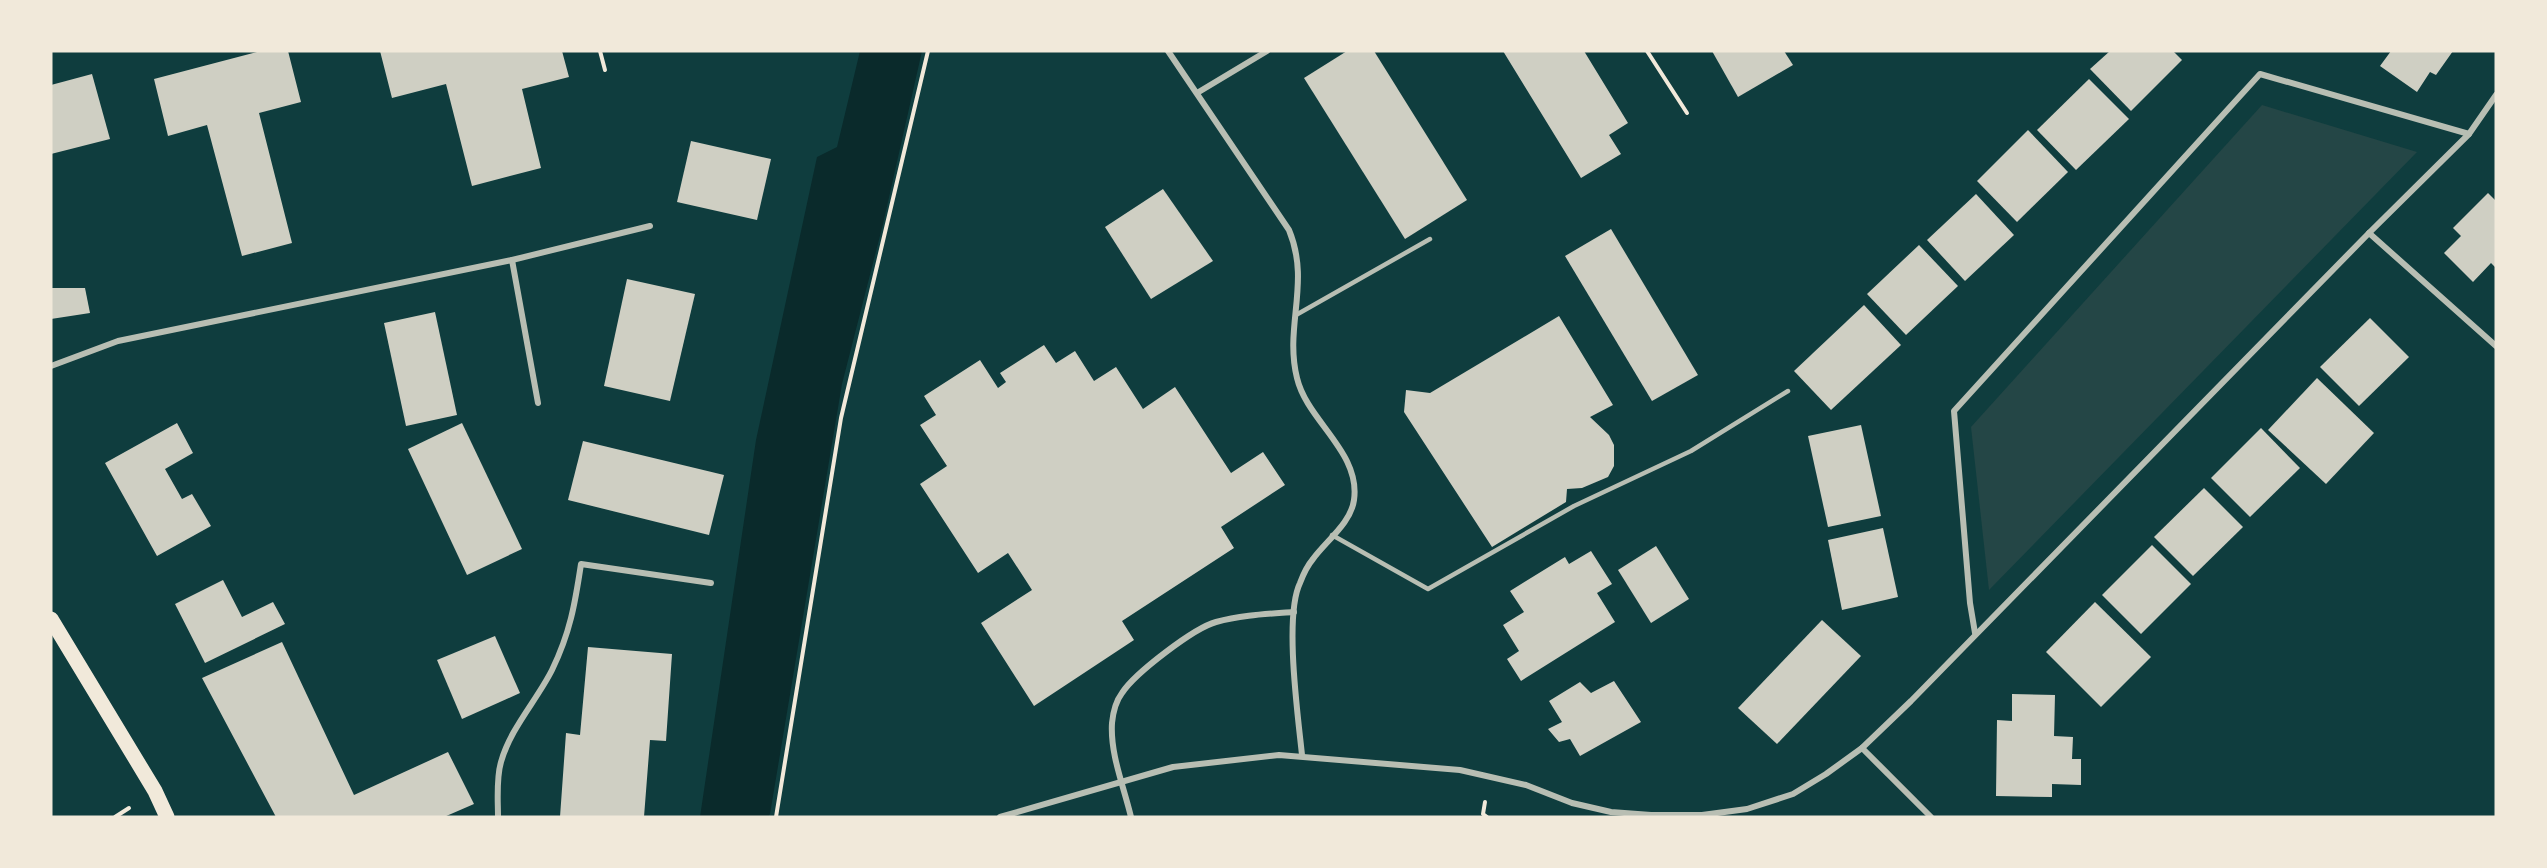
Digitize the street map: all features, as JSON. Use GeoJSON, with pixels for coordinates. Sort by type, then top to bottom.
{"type":"FeatureCollection","features":[{"type":"Feature","properties":{"kind":"main road"},"geometry":{"type":"LineString","coordinates":[[51,619],[154,791],[167,817]]}},
{"type":"Feature","properties":{"kind":"street"},"geometry":{"type":"LineString","coordinates":[[1167,51],[1289,230],[1296,246],[1299,263],[1299,285],[1292,344],[1297,379],[1305,398],[1342,452],[1353,476],[1354,500],[1348,516],[1311,560],[1298,586],[1294,612],[1294,669],[1302,755]]}},
{"type":"Feature","properties":{"kind":"street"},"geometry":{"type":"LineString","coordinates":[[1197,93],[1267,51]]}},
{"type":"Feature","properties":{"kind":"street"},"geometry":{"type":"LineString","coordinates":[[1976,633],[1970,603],[1954,411],[2260,74],[2469,134]]}},
{"type":"Feature","properties":{"kind":"street"},"geometry":{"type":"LineString","coordinates":[[1000,817],[1173,767],[1254,757],[1302,755],[1460,770],[1526,784],[1572,803],[1611,812],[1702,815],[1747,809],[1793,794],[1862,748],[2469,134],[2496,95]]}},
{"type":"Feature","properties":{"kind":"street"},"geometry":{"type":"LineString","coordinates":[[51,366],[118,341],[512,260],[650,226]]}},
{"type":"Feature","properties":{"kind":"street"},"geometry":{"type":"LineString","coordinates":[[2369,233],[2496,346]]}},
{"type":"Feature","properties":{"kind":"street"},"geometry":{"type":"LineString","coordinates":[[512,260],[538,404]]}},
{"type":"Feature","properties":{"kind":"street"},"geometry":{"type":"LineString","coordinates":[[498,817],[500,763],[510,741],[552,670],[566,639],[572,621],[581,564],[711,583]]}},
{"type":"Feature","properties":{"kind":"street"},"geometry":{"type":"LineString","coordinates":[[1131,817],[1112,735],[1112,721],[1121,694],[1128,684],[1197,629],[1235,618],[1294,612]]}},
{"type":"Feature","properties":{"kind":"street"},"geometry":{"type":"LineString","coordinates":[[1862,748],[1931,817]]}},
{"type":"Feature","properties":{"kind":"lane"},"geometry":{"type":"LineString","coordinates":[[1296,315],[1430,239]]}},
{"type":"Feature","properties":{"kind":"lane"},"geometry":{"type":"LineString","coordinates":[[1332,536],[1428,590],[1574,506],[1691,451],[1788,391]]}},
{"type":"Feature","properties":{"kind":"path"},"geometry":{"type":"LineString","coordinates":[[600,51],[605,70]]}},
{"type":"Feature","properties":{"kind":"path"},"geometry":{"type":"LineString","coordinates":[[776,817],[841,418],[928,51]]}},
{"type":"Feature","properties":{"kind":"path"},"geometry":{"type":"LineString","coordinates":[[1647,51],[1687,113]]}},
{"type":"Feature","properties":{"kind":"path"},"geometry":{"type":"LineString","coordinates":[[1485,801],[1483,814],[1487,817]]}},
{"type":"Feature","properties":{"kind":"shaded area"},"geometry":{"type":"Polygon","coordinates":[[[860,51],[922,51],[883,224],[842,384],[770,814],[768,817],[700,817],[756,440],[817,157],[837,147],[860,51]]]}},
{"type":"Feature","properties":{"kind":"shaded area"},"geometry":{"type":"Polygon","coordinates":[[[2262,105],[2417,152],[1989,590],[1971,427],[2262,105]]]}},
{"type":"Feature","properties":{"kind":"building"},"geometry":{"type":"Polygon","coordinates":[[[261,51],[288,51],[301,102],[259,113],[292,243],[242,256],[207,125],[168,136],[154,79],[261,51]]]}},
{"type":"Feature","properties":{"kind":"building"},"geometry":{"type":"Polygon","coordinates":[[[380,51],[562,51],[569,77],[522,89],[541,168],[472,186],[446,84],[392,98],[380,51]]]}},
{"type":"Feature","properties":{"kind":"building"},"geometry":{"type":"Polygon","coordinates":[[[1347,51],[1374,51],[1467,200],[1405,239],[1304,78],[1347,51]]]}},
{"type":"Feature","properties":{"kind":"building"},"geometry":{"type":"Polygon","coordinates":[[[1503,51],[1584,51],[1628,123],[1609,135],[1621,154],[1581,178],[1503,51]]]}},
{"type":"Feature","properties":{"kind":"building"},"geometry":{"type":"Polygon","coordinates":[[[1712,51],[1784,51],[1793,65],[1738,97],[1712,51]]]}},
{"type":"Feature","properties":{"kind":"building"},"geometry":{"type":"Polygon","coordinates":[[[2110,51],[2173,51],[2182,60],[2131,111],[2090,69],[2110,51]]]}},
{"type":"Feature","properties":{"kind":"building"},"geometry":{"type":"Polygon","coordinates":[[[2391,51],[2453,51],[2436,75],[2430,72],[2417,92],[2380,66],[2391,51]]]}},
{"type":"Feature","properties":{"kind":"building"},"geometry":{"type":"Polygon","coordinates":[[[92,74],[110,139],[51,154],[51,85],[92,74]]]}},
{"type":"Feature","properties":{"kind":"building"},"geometry":{"type":"Polygon","coordinates":[[[2089,79],[2129,119],[2076,170],[2037,130],[2089,79]]]}},
{"type":"Feature","properties":{"kind":"building"},"geometry":{"type":"Polygon","coordinates":[[[2028,130],[2068,172],[2017,222],[1977,181],[2028,130]]]}},
{"type":"Feature","properties":{"kind":"building"},"geometry":{"type":"Polygon","coordinates":[[[691,141],[771,159],[757,220],[677,202],[691,141]]]}},
{"type":"Feature","properties":{"kind":"building"},"geometry":{"type":"Polygon","coordinates":[[[1163,189],[1213,261],[1151,299],[1105,227],[1163,189]]]}},
{"type":"Feature","properties":{"kind":"building"},"geometry":{"type":"Polygon","coordinates":[[[2488,193],[2496,201],[2496,268],[2491,263],[2473,282],[2444,253],[2461,236],[2453,228],[2488,193]]]}},
{"type":"Feature","properties":{"kind":"building"},"geometry":{"type":"Polygon","coordinates":[[[1976,194],[2014,235],[1965,281],[1927,240],[1976,194]]]}},
{"type":"Feature","properties":{"kind":"building"},"geometry":{"type":"Polygon","coordinates":[[[1611,229],[1698,375],[1652,401],[1565,256],[1611,229]]]}},
{"type":"Feature","properties":{"kind":"building"},"geometry":{"type":"Polygon","coordinates":[[[1919,245],[1958,286],[1906,335],[1867,294],[1919,245]]]}},
{"type":"Feature","properties":{"kind":"building"},"geometry":{"type":"Polygon","coordinates":[[[627,279],[695,294],[670,401],[604,386],[627,279]]]}},
{"type":"Feature","properties":{"kind":"building"},"geometry":{"type":"Polygon","coordinates":[[[51,288],[85,288],[90,313],[51,319],[51,288]]]}},
{"type":"Feature","properties":{"kind":"building"},"geometry":{"type":"Polygon","coordinates":[[[1864,305],[1901,345],[1831,410],[1794,371],[1864,305]]]}},
{"type":"Feature","properties":{"kind":"building"},"geometry":{"type":"Polygon","coordinates":[[[435,312],[457,415],[406,426],[384,323],[435,312]]]}},
{"type":"Feature","properties":{"kind":"building"},"geometry":{"type":"Polygon","coordinates":[[[1559,316],[1613,405],[1590,417],[1609,435],[1614,445],[1614,466],[1608,477],[1582,488],[1567,489],[1566,502],[1492,547],[1404,412],[1406,390],[1430,393],[1559,316]]]}},
{"type":"Feature","properties":{"kind":"building"},"geometry":{"type":"Polygon","coordinates":[[[2370,318],[2409,357],[2359,406],[2320,367],[2370,318]]]}},
{"type":"Feature","properties":{"kind":"building"},"geometry":{"type":"Polygon","coordinates":[[[1044,345],[1056,363],[1075,351],[1094,381],[1116,367],[1143,409],[1175,387],[1231,473],[1263,452],[1285,485],[1221,527],[1234,548],[1122,621],[1134,640],[1034,706],[981,623],[1032,590],[1008,553],[978,573],[920,484],[947,466],[920,425],[936,415],[924,396],[980,360],[998,388],[1006,382],[1000,373],[1044,345]]]}},
{"type":"Feature","properties":{"kind":"building"},"geometry":{"type":"Polygon","coordinates":[[[2317,378],[2374,433],[2326,484],[2268,430],[2317,378]]]}},
{"type":"Feature","properties":{"kind":"building"},"geometry":{"type":"Polygon","coordinates":[[[177,423],[193,453],[165,469],[182,499],[192,494],[211,526],[157,556],[105,463],[177,423]]]}},
{"type":"Feature","properties":{"kind":"building"},"geometry":{"type":"Polygon","coordinates":[[[462,423],[522,549],[467,575],[408,449],[462,423]]]}},
{"type":"Feature","properties":{"kind":"building"},"geometry":{"type":"Polygon","coordinates":[[[1861,425],[1881,516],[1828,527],[1808,436],[1861,425]]]}},
{"type":"Feature","properties":{"kind":"building"},"geometry":{"type":"Polygon","coordinates":[[[2261,428],[2300,468],[2250,517],[2211,478],[2261,428]]]}},
{"type":"Feature","properties":{"kind":"building"},"geometry":{"type":"Polygon","coordinates":[[[583,441],[724,475],[709,535],[568,500],[583,441]]]}},
{"type":"Feature","properties":{"kind":"building"},"geometry":{"type":"Polygon","coordinates":[[[2204,488],[2243,527],[2193,576],[2154,537],[2204,488]]]}},
{"type":"Feature","properties":{"kind":"building"},"geometry":{"type":"Polygon","coordinates":[[[1883,528],[1898,597],[1842,610],[1828,540],[1883,528]]]}},
{"type":"Feature","properties":{"kind":"building"},"geometry":{"type":"Polygon","coordinates":[[[2152,545],[2191,584],[2141,634],[2102,595],[2152,545]]]}},
{"type":"Feature","properties":{"kind":"building"},"geometry":{"type":"Polygon","coordinates":[[[1656,546],[1689,599],[1651,623],[1618,570],[1656,546]]]}},
{"type":"Feature","properties":{"kind":"building"},"geometry":{"type":"Polygon","coordinates":[[[1591,551],[1612,584],[1597,593],[1615,622],[1521,681],[1507,659],[1519,651],[1503,625],[1524,612],[1510,591],[1565,557],[1569,564],[1591,551]]]}},
{"type":"Feature","properties":{"kind":"building"},"geometry":{"type":"Polygon","coordinates":[[[223,580],[242,617],[273,602],[285,624],[205,663],[175,604],[223,580]]]}},
{"type":"Feature","properties":{"kind":"building"},"geometry":{"type":"Polygon","coordinates":[[[2095,602],[2151,657],[2101,707],[2046,652],[2095,602]]]}},
{"type":"Feature","properties":{"kind":"building"},"geometry":{"type":"Polygon","coordinates":[[[1822,620],[1861,656],[1777,744],[1738,708],[1822,620]]]}},
{"type":"Feature","properties":{"kind":"building"},"geometry":{"type":"Polygon","coordinates":[[[495,636],[520,693],[462,719],[437,660],[495,636]]]}},
{"type":"Feature","properties":{"kind":"building"},"geometry":{"type":"Polygon","coordinates":[[[282,642],[354,795],[448,752],[474,804],[444,817],[276,817],[202,678],[282,642]]]}},
{"type":"Feature","properties":{"kind":"building"},"geometry":{"type":"Polygon","coordinates":[[[588,647],[672,654],[666,741],[650,740],[644,817],[560,817],[566,733],[580,735],[588,647]]]}},
{"type":"Feature","properties":{"kind":"building"},"geometry":{"type":"Polygon","coordinates":[[[1614,681],[1641,722],[1580,756],[1570,739],[1559,742],[1548,729],[1562,722],[1549,701],[1580,682],[1591,693],[1614,681]]]}},
{"type":"Feature","properties":{"kind":"building"},"geometry":{"type":"Polygon","coordinates":[[[2012,694],[2055,695],[2054,736],[2073,737],[2072,759],[2081,759],[2081,785],[2052,784],[2052,797],[1996,796],[1997,720],[2012,721],[2012,694]]]}}]}
